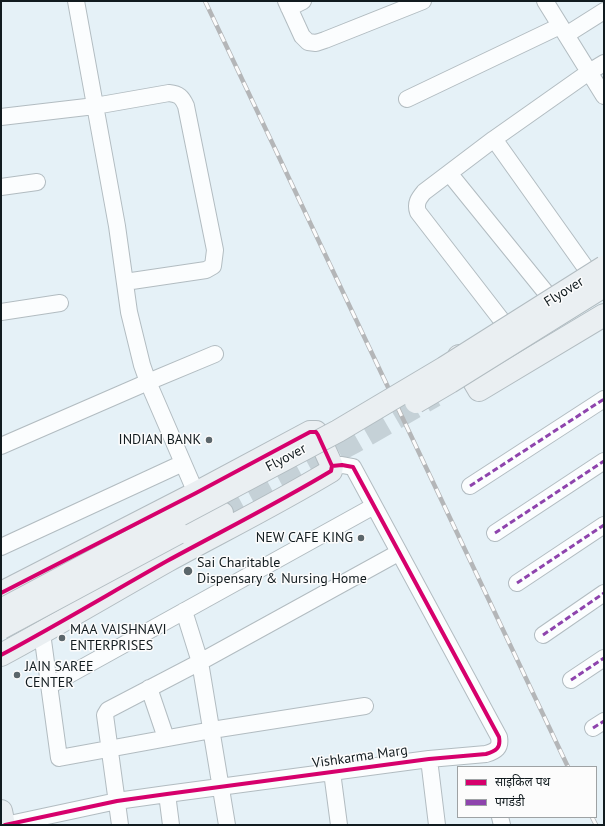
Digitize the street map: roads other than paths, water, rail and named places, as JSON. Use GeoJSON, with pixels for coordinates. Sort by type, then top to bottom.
{"type":"FeatureCollection","features":[{"type":"Feature","properties":{"kind":"street"},"geometry":{"type":"LineString","coordinates":[[76,1],[117,226],[129,312],[142,365],[148,382],[196,493]]}},
{"type":"Feature","properties":{"kind":"street"},"geometry":{"type":"LineString","coordinates":[[303,1],[287,5],[302,36],[308,42],[316,43],[423,1]]}},
{"type":"Feature","properties":{"kind":"street"},"geometry":{"type":"LineString","coordinates":[[551,4],[563,30],[604,96]]}},
{"type":"Feature","properties":{"kind":"street"},"geometry":{"type":"LineString","coordinates":[[407,99],[604,11]]}},
{"type":"Feature","properties":{"kind":"street"},"geometry":{"type":"LineString","coordinates":[[503,322],[418,212],[418,200],[424,192],[494,139],[604,63]]}},
{"type":"Feature","properties":{"kind":"street"},"geometry":{"type":"LineString","coordinates":[[1,118],[95,106],[169,93],[177,94],[183,99],[186,106],[215,250],[213,266],[206,270],[125,282]]}},
{"type":"Feature","properties":{"kind":"street"},"geometry":{"type":"LineString","coordinates":[[494,139],[598,269]]}},
{"type":"Feature","properties":{"kind":"street"},"geometry":{"type":"LineString","coordinates":[[449,173],[547,294]]}},
{"type":"Feature","properties":{"kind":"street"},"geometry":{"type":"LineString","coordinates":[[1,187],[37,182]]}},
{"type":"Feature","properties":{"kind":"street"},"geometry":{"type":"LineString","coordinates":[[604,255],[598,269],[536,327],[604,292]]}},
{"type":"Feature","properties":{"kind":"street"},"geometry":{"type":"LineString","coordinates":[[598,269],[547,294],[456,352],[479,390],[604,315]]}},
{"type":"Feature","properties":{"kind":"street","name":"Flyover"},"geometry":{"type":"LineString","coordinates":[[1,610],[338,431],[444,368],[598,269]]}},
{"type":"Feature","properties":{"kind":"street","name":"Flyover"},"geometry":{"type":"LineString","coordinates":[[1,628],[346,443],[450,382],[604,286]]}},
{"type":"Feature","properties":{"kind":"street"},"geometry":{"type":"LineString","coordinates":[[1,312],[60,303]]}},
{"type":"Feature","properties":{"kind":"street"},"geometry":{"type":"LineString","coordinates":[[1,446],[215,354]]}},
{"type":"Feature","properties":{"kind":"street"},"geometry":{"type":"LineString","coordinates":[[470,486],[604,399]]}},
{"type":"Feature","properties":{"kind":"street"},"geometry":{"type":"LineString","coordinates":[[1,593],[196,493],[310,432],[316,432],[318,435],[332,466],[331,471],[299,490],[1,655]]}},
{"type":"Feature","properties":{"kind":"street"},"geometry":{"type":"LineString","coordinates":[[495,533],[604,461]]}},
{"type":"Feature","properties":{"kind":"street"},"geometry":{"type":"LineString","coordinates":[[1,547],[183,463]]}},
{"type":"Feature","properties":{"kind":"street"},"geometry":{"type":"LineString","coordinates":[[120,825],[109,749],[106,712],[398,553],[353,467],[342,465],[332,466]]}},
{"type":"Feature","properties":{"kind":"street"},"geometry":{"type":"LineString","coordinates":[[49,686],[374,506]]}},
{"type":"Feature","properties":{"kind":"street"},"geometry":{"type":"LineString","coordinates":[[20,584],[44,591],[48,590],[220,508],[71,597],[56,613],[46,631],[49,686],[59,758],[212,730],[364,706]]}},
{"type":"Feature","properties":{"kind":"street"},"geometry":{"type":"LineString","coordinates":[[517,583],[604,525]]}},
{"type":"Feature","properties":{"kind":"street","name":"Vishkarma Marg"},"geometry":{"type":"LineString","coordinates":[[4,825],[117,801],[220,786],[429,759],[486,754],[494,759],[500,742],[499,737],[398,553]]}},
{"type":"Feature","properties":{"kind":"street"},"geometry":{"type":"LineString","coordinates":[[543,635],[604,593]]}},
{"type":"Feature","properties":{"kind":"street"},"geometry":{"type":"LineString","coordinates":[[184,611],[200,662],[227,825]]}},
{"type":"Feature","properties":{"kind":"street"},"geometry":{"type":"LineString","coordinates":[[571,680],[604,658]]}},
{"type":"Feature","properties":{"kind":"street"},"geometry":{"type":"LineString","coordinates":[[149,688],[166,738]]}},
{"type":"Feature","properties":{"kind":"street"},"geometry":{"type":"LineString","coordinates":[[429,759],[437,825]]}},
{"type":"Feature","properties":{"kind":"street"},"geometry":{"type":"LineString","coordinates":[[332,772],[339,825]]}},
{"type":"Feature","properties":{"kind":"street"},"geometry":{"type":"LineString","coordinates":[[167,794],[171,825]]}},
{"type":"Feature","properties":{"kind":"street"},"geometry":{"type":"LineString","coordinates":[[1,811],[4,825]]}},
{"type":"Feature","properties":{"kind":"tunnel"},"geometry":{"type":"LineString","coordinates":[[222,513],[355,442],[435,396]]}},
{"type":"Feature","properties":{"kind":"railway"},"geometry":{"type":"LineString","coordinates":[[205,1],[568,766]]}},
{"type":"Feature","properties":{"kind":"railway"},"geometry":{"type":"LineString","coordinates":[[592,818],[596,825]]}},
{"type":"Feature","properties":{"kind":"place","name":"INDIAN BANK"},"geometry":{"type":"Point","coordinates":[209,440]}},
{"type":"Feature","properties":{"kind":"place","name":"NEW CAFE KING"},"geometry":{"type":"Point","coordinates":[361,538]}},
{"type":"Feature","properties":{"kind":"place","name":"Sai Charitable Dispensary & Nursing Home"},"geometry":{"type":"Point","coordinates":[188,571]}},
{"type":"Feature","properties":{"kind":"place","name":"MAA VAISHNAVI ENTERPRISES"},"geometry":{"type":"Point","coordinates":[62,638]}},
{"type":"Feature","properties":{"kind":"place","name":"JAIN SAREE CENTER"},"geometry":{"type":"Point","coordinates":[17,675]}}]}
